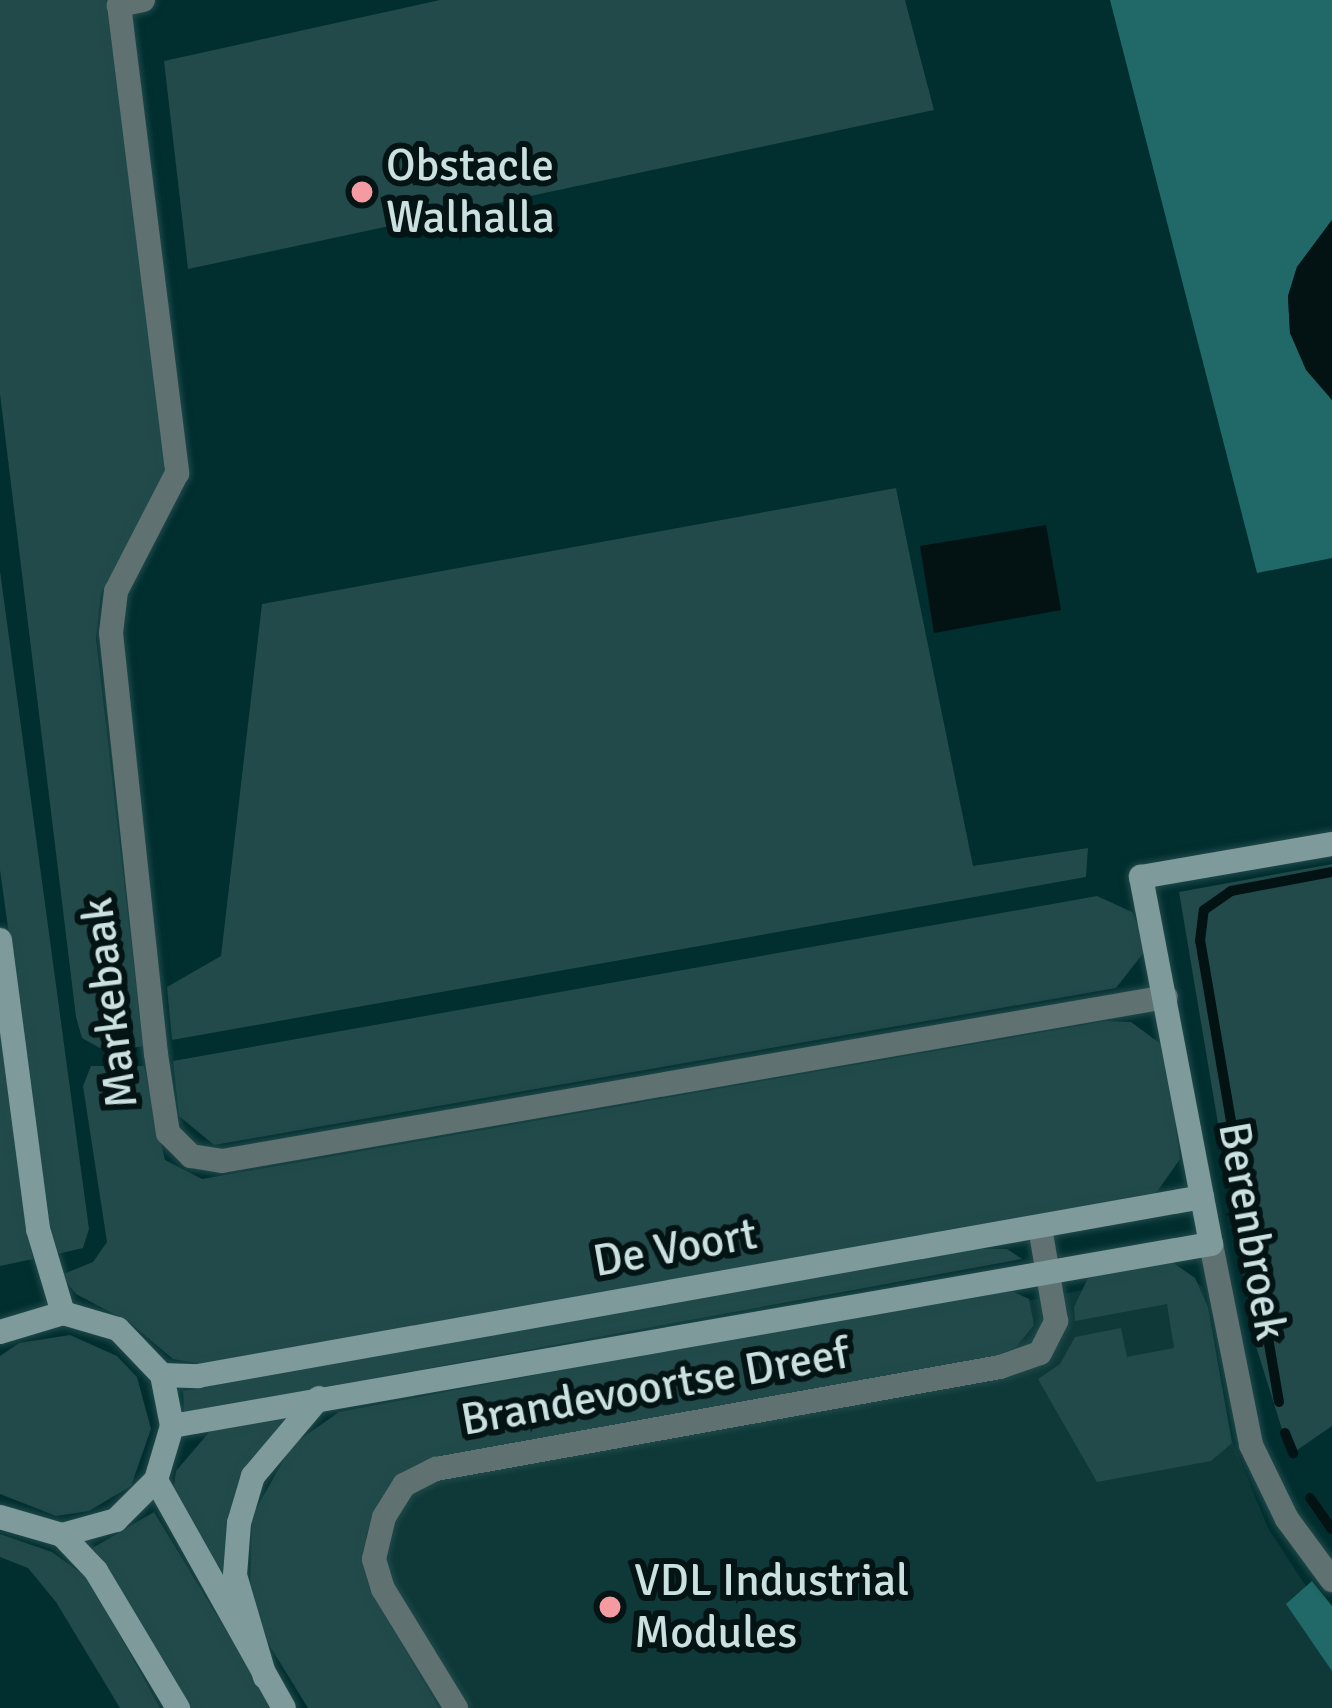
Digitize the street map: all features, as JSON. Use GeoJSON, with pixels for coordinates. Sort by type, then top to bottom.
{"type":"FeatureCollection","features":[{"type":"Feature","properties":{"kind":"street","name":"Markebaak"},"geometry":{"type":"LineString","coordinates":[[131,2],[177,473],[116,591],[111,633],[159,1074],[169,1133],[191,1156],[221,1162],[1166,997]]}},
{"type":"Feature","properties":{"kind":"street","name":"Berenbroek"},"geometry":{"type":"LineString","coordinates":[[1332,844],[1141,877],[1251,1445],[1288,1519],[1332,1580]]}},
{"type":"Feature","properties":{"kind":"street"},"geometry":{"type":"LineString","coordinates":[[0,940],[34,1206],[63,1313]]}},
{"type":"Feature","properties":{"kind":"street","name":"De Voort"},"geometry":{"type":"LineString","coordinates":[[162,1375],[199,1376],[1202,1197]]}},
{"type":"Feature","properties":{"kind":"street","name":"Brandevoortse Dreef"},"geometry":{"type":"LineString","coordinates":[[456,1708],[383,1589],[374,1559],[384,1517],[404,1485],[436,1469],[1000,1367],[1040,1353],[1056,1322],[1040,1227]]}},
{"type":"Feature","properties":{"kind":"street","name":"De Voort"},"geometry":{"type":"LineString","coordinates":[[172,1426],[1047,1267],[1211,1244]]}},
{"type":"Feature","properties":{"kind":"street"},"geometry":{"type":"LineString","coordinates":[[0,1332],[63,1313],[118,1329],[162,1375],[172,1426],[156,1480],[116,1520],[62,1534],[0,1517]]}},
{"type":"Feature","properties":{"kind":"street"},"geometry":{"type":"LineString","coordinates":[[265,1677],[235,1575],[239,1523],[253,1476],[319,1398]]}},
{"type":"Feature","properties":{"kind":"street"},"geometry":{"type":"LineString","coordinates":[[156,1480],[284,1708]]}},
{"type":"Feature","properties":{"kind":"street"},"geometry":{"type":"LineString","coordinates":[[62,1534],[96,1571],[178,1708]]}},
{"type":"Feature","properties":{"kind":"shaded area"},"geometry":{"type":"Polygon","coordinates":[[[0,0],[106,0],[164,460],[164,477],[101,593],[96,638],[143,1046],[107,1052],[82,1038],[76,1017],[0,394],[0,0]]]}},
{"type":"Feature","properties":{"kind":"shaded area","name":"Obstacle Walhalla"},"geometry":{"type":"Polygon","coordinates":[[[440,0],[905,0],[934,110],[188,269],[164,61],[440,0]]]}},
{"type":"Feature","properties":{"kind":"shaded area"},"geometry":{"type":"Polygon","coordinates":[[[1110,0],[1332,0],[1332,220],[1297,267],[1288,296],[1290,333],[1332,400],[1332,558],[1257,573],[1110,0]]]}},
{"type":"Feature","properties":{"kind":"shaded area"},"geometry":{"type":"Polygon","coordinates":[[[1332,220],[1332,400],[1306,370],[1290,333],[1288,296],[1297,267],[1332,220]]]}},
{"type":"Feature","properties":{"kind":"shaded area"},"geometry":{"type":"Polygon","coordinates":[[[896,488],[973,866],[1088,848],[1086,877],[172,1040],[167,987],[221,956],[262,604],[896,488]]]}},
{"type":"Feature","properties":{"kind":"shaded area"},"geometry":{"type":"Polygon","coordinates":[[[1046,525],[1061,610],[934,633],[920,546],[1046,525]]]}},
{"type":"Feature","properties":{"kind":"shaded area"},"geometry":{"type":"Polygon","coordinates":[[[0,571],[89,1229],[83,1248],[53,1255],[0,870],[0,571]]]}},
{"type":"Feature","properties":{"kind":"shaded area"},"geometry":{"type":"Polygon","coordinates":[[[1332,864],[1332,1426],[1290,1455],[1255,1343],[1179,892],[1332,864]]]}},
{"type":"Feature","properties":{"kind":"shaded area"},"geometry":{"type":"Polygon","coordinates":[[[1097,896],[1132,912],[1148,947],[1116,988],[214,1145],[179,1116],[173,1061],[1097,896]]]}},
{"type":"Feature","properties":{"kind":"shaded area"},"geometry":{"type":"Polygon","coordinates":[[[0,1021],[33,1259],[0,1266],[0,1021]]]}},
{"type":"Feature","properties":{"kind":"shaded area"},"geometry":{"type":"Polygon","coordinates":[[[1106,1021],[1131,1022],[1165,1047],[1180,1159],[1154,1196],[219,1367],[173,1359],[129,1322],[76,1294],[61,1275],[93,1262],[107,1242],[83,1086],[91,1066],[144,1066],[165,1160],[202,1179],[1106,1021]]]}},
{"type":"Feature","properties":{"kind":"shaded area"},"geometry":{"type":"Polygon","coordinates":[[[974,1249],[1007,1249],[1022,1259],[184,1413],[183,1391],[974,1249]]]}},
{"type":"Feature","properties":{"kind":"shaded area"},"geometry":{"type":"Polygon","coordinates":[[[1172,1262],[1195,1278],[1208,1307],[1232,1443],[1211,1461],[1097,1482],[1038,1379],[1060,1364],[1075,1337],[1121,1328],[1127,1357],[1174,1348],[1167,1304],[1075,1321],[1074,1307],[1089,1276],[1172,1262]]]}},
{"type":"Feature","properties":{"kind":"shaded area"},"geometry":{"type":"Polygon","coordinates":[[[1181,1271],[1203,1287],[1232,1440],[1268,1528],[1332,1626],[1332,1708],[355,1708],[364,1429],[1181,1271]]]}},
{"type":"Feature","properties":{"kind":"shaded area"},"geometry":{"type":"Polygon","coordinates":[[[1003,1287],[1029,1299],[1034,1325],[1016,1347],[985,1360],[449,1456],[381,1503],[366,1533],[370,1590],[439,1708],[308,1708],[263,1635],[250,1595],[252,1516],[292,1445],[339,1412],[1003,1287]]]}},
{"type":"Feature","properties":{"kind":"shaded area"},"geometry":{"type":"Polygon","coordinates":[[[70,1335],[117,1356],[137,1377],[151,1429],[131,1486],[89,1511],[56,1516],[0,1494],[0,1356],[19,1343],[70,1335]]]}},
{"type":"Feature","properties":{"kind":"shaded area"},"geometry":{"type":"Polygon","coordinates":[[[285,1416],[234,1495],[226,1583],[173,1493],[176,1471],[211,1430],[285,1416]]]}},
{"type":"Feature","properties":{"kind":"shaded area"},"geometry":{"type":"Polygon","coordinates":[[[154,1512],[273,1708],[189,1708],[91,1549],[154,1512]]]}},
{"type":"Feature","properties":{"kind":"shaded area"},"geometry":{"type":"Polygon","coordinates":[[[0,1534],[52,1552],[89,1579],[160,1708],[120,1708],[56,1602],[28,1568],[0,1557],[0,1534]]]}},
{"type":"Feature","properties":{"kind":"shaded area"},"geometry":{"type":"Polygon","coordinates":[[[1312,1581],[1332,1606],[1332,1671],[1286,1604],[1312,1581]]]}},
{"type":"Feature","properties":{"kind":"waterway"},"geometry":{"type":"LineString","coordinates":[[1279,1402],[1200,941],[1204,910],[1231,891],[1332,872]]}},
{"type":"Feature","properties":{"kind":"waterway"},"geometry":{"type":"LineString","coordinates":[[1285,1433],[1293,1453]]}},
{"type":"Feature","properties":{"kind":"waterway"},"geometry":{"type":"LineString","coordinates":[[1310,1498],[1332,1529]]}},
{"type":"Feature","properties":{"kind":"place","name":"Obstacle Walhalla"},"geometry":{"type":"Point","coordinates":[362,192]}},
{"type":"Feature","properties":{"kind":"place","name":"VDL Industrial Modules"},"geometry":{"type":"Point","coordinates":[610,1607]}}]}
